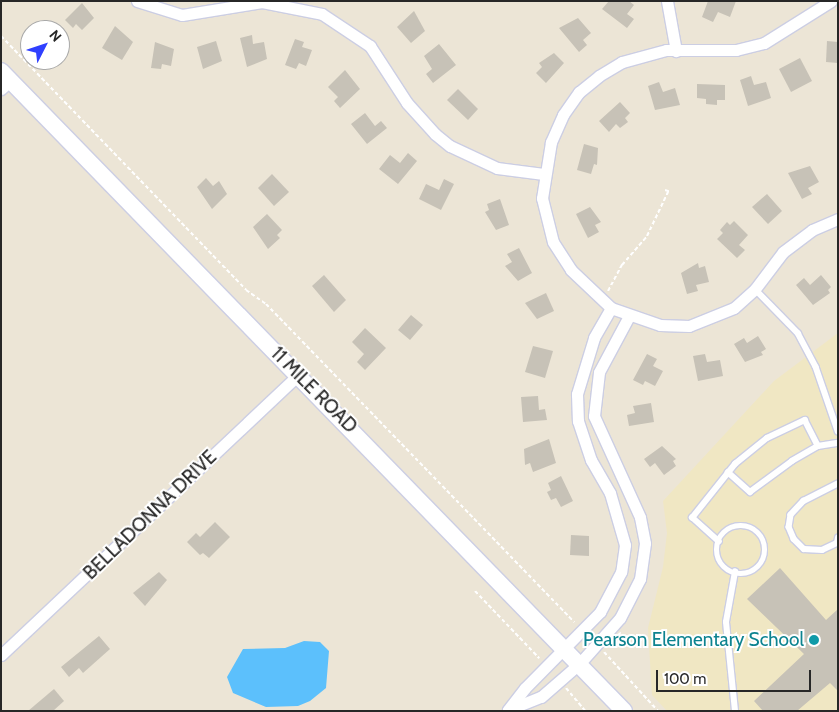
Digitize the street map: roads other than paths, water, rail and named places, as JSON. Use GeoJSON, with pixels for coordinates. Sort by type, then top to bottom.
{"type":"FeatureCollection","features":[{"type":"Feature","properties":{"kind":"street"},"geometry":{"type":"LineString","coordinates":[[136,1],[182,14],[262,2],[322,14],[370,46],[407,103],[435,134],[450,146],[497,168],[544,174]]}},
{"type":"Feature","properties":{"kind":"street"},"geometry":{"type":"LineString","coordinates":[[667,1],[676,51]]}},
{"type":"Feature","properties":{"kind":"street"},"geometry":{"type":"LineString","coordinates":[[831,1],[764,43],[736,50],[651,53],[622,62],[579,92],[563,115],[551,142],[544,174],[542,198],[553,242],[571,270],[606,305],[628,316],[660,325],[689,326],[721,315],[755,289],[783,252],[812,230],[838,219]]}},
{"type":"Feature","properties":{"kind":"street","name":"11 MILE ROAD"},"geometry":{"type":"LineString","coordinates":[[4,80],[299,374],[566,648],[624,711]]}},
{"type":"Feature","properties":{"kind":"street"},"geometry":{"type":"LineString","coordinates":[[508,711],[547,667],[583,632],[614,591],[625,545],[610,493],[591,460],[578,421],[577,394],[583,367],[606,305]]}},
{"type":"Feature","properties":{"kind":"street"},"geometry":{"type":"LineString","coordinates":[[508,711],[541,697],[580,663],[597,645],[629,602],[640,579],[645,543],[640,517],[626,485],[606,448],[594,416],[599,372],[628,316]]}},
{"type":"Feature","properties":{"kind":"street"},"geometry":{"type":"LineString","coordinates":[[583,367],[599,372]]}},
{"type":"Feature","properties":{"kind":"street","name":"BELLADONNA DRIVE"},"geometry":{"type":"LineString","coordinates":[[1,655],[299,374]]}},
{"type":"Feature","properties":{"kind":"street"},"geometry":{"type":"LineString","coordinates":[[578,421],[594,416]]}},
{"type":"Feature","properties":{"kind":"street"},"geometry":{"type":"LineString","coordinates":[[610,493],[626,485]]}},
{"type":"Feature","properties":{"kind":"street"},"geometry":{"type":"LineString","coordinates":[[614,591],[629,602]]}},
{"type":"Feature","properties":{"kind":"lane"},"geometry":{"type":"LineString","coordinates":[[755,289],[798,333],[816,366],[838,431]]}},
{"type":"Feature","properties":{"kind":"lane"},"geometry":{"type":"LineString","coordinates":[[719,542],[692,518],[728,472],[767,438],[805,420],[818,446]]}},
{"type":"Feature","properties":{"kind":"lane"},"geometry":{"type":"LineString","coordinates":[[728,472],[750,492],[792,461],[818,446],[838,443]]}},
{"type":"Feature","properties":{"kind":"lane"},"geometry":{"type":"LineString","coordinates":[[838,484],[804,501],[791,515],[789,526],[794,539],[804,549],[822,550],[837,543],[838,538]]}},
{"type":"Feature","properties":{"kind":"lane"},"geometry":{"type":"LineString","coordinates":[[735,526],[751,528],[762,538],[765,553],[762,561],[751,571],[736,572],[719,559],[719,542],[728,530],[735,526]]}},
{"type":"Feature","properties":{"kind":"lane"},"geometry":{"type":"LineString","coordinates":[[735,711],[726,622],[736,572]]}},
{"type":"Feature","properties":{"kind":"water"},"geometry":{"type":"Polygon","coordinates":[[[304,641],[320,642],[329,651],[326,688],[310,701],[298,706],[266,707],[233,693],[227,677],[243,649],[285,648],[304,641]]]}},
{"type":"Feature","properties":{"kind":"place","name":"Pearson Elementary School"},"geometry":{"type":"Point","coordinates":[814,640]}}]}
